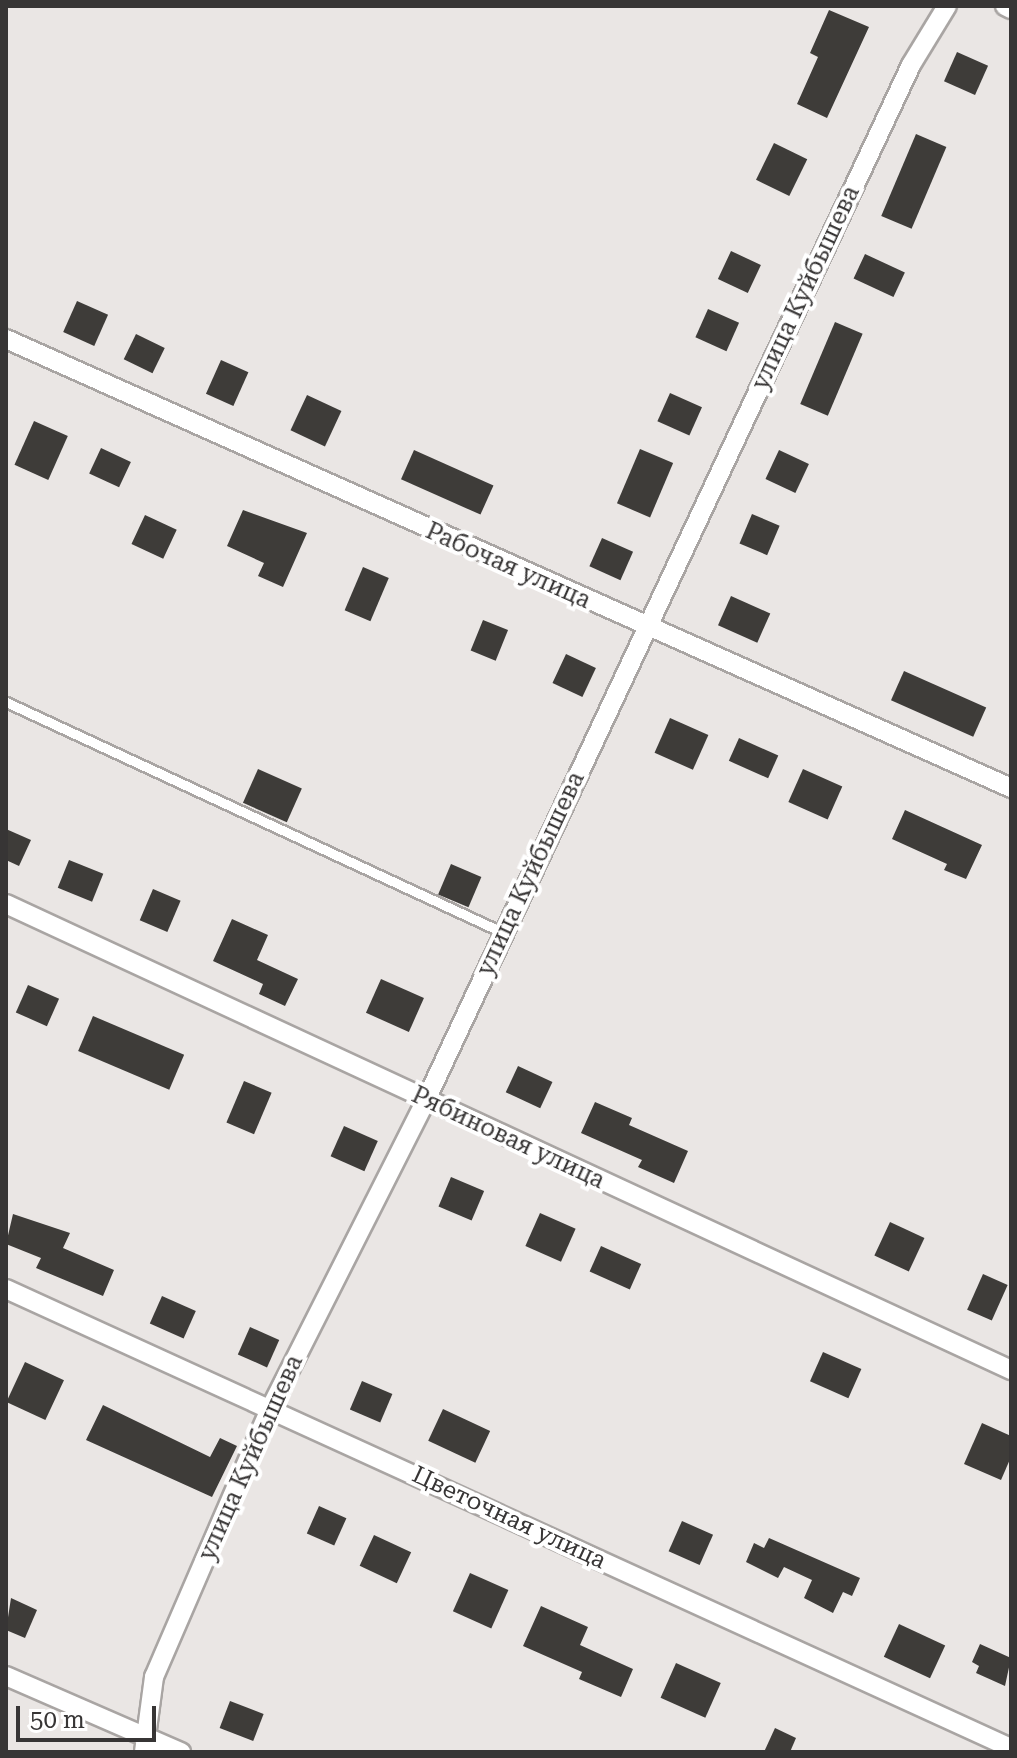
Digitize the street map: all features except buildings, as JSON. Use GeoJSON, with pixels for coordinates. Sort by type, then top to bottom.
{"type":"FeatureCollection","features":[{"type":"Feature","properties":{"kind":"street","name":"улица Куйбышева"},"geometry":{"type":"LineString","coordinates":[[144,1743],[154,1677],[270,1409],[426,1100],[911,65],[947,6]]}},
{"type":"Feature","properties":{"kind":"street"},"geometry":{"type":"LineString","coordinates":[[1005,6],[1011,9]]}},
{"type":"Feature","properties":{"kind":"street","name":"Рабочая улица"},"geometry":{"type":"LineString","coordinates":[[6,339],[646,628],[1011,788]]}},
{"type":"Feature","properties":{"kind":"street","name":"Рябиновая улица"},"geometry":{"type":"LineString","coordinates":[[6,904],[1011,1370]]}},
{"type":"Feature","properties":{"kind":"street","name":"Цветочная улица"},"geometry":{"type":"LineString","coordinates":[[6,1289],[1011,1748]]}},
{"type":"Feature","properties":{"kind":"street"},"geometry":{"type":"LineString","coordinates":[[6,1676],[144,1743],[181,1752]]}},
{"type":"Feature","properties":{"kind":"lane"},"geometry":{"type":"LineString","coordinates":[[6,702],[504,933]]}}]}
